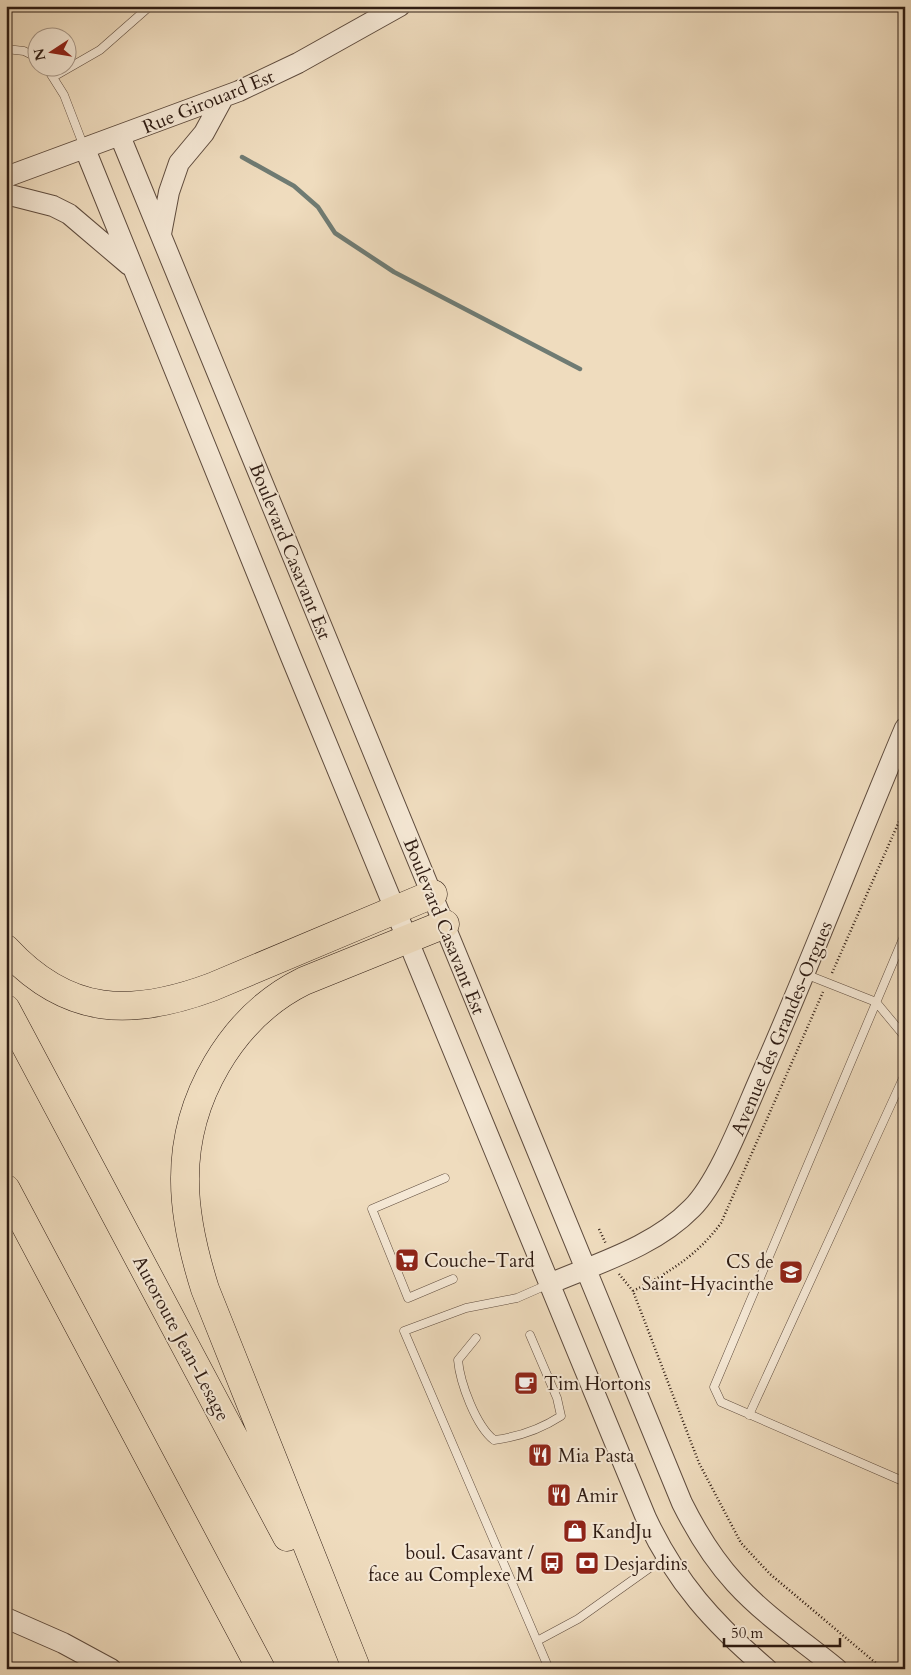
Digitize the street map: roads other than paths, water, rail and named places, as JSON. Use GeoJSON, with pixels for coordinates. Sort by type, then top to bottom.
{"type":"FeatureCollection","features":[{"type":"Feature","properties":{"kind":"highway"},"geometry":{"type":"LineString","coordinates":[[6,949],[40,980],[67,995],[99,1005],[114,1007],[145,1006],[177,999],[212,987],[432,894]]}},
{"type":"Feature","properties":{"kind":"highway"},"geometry":{"type":"LineString","coordinates":[[356,1667],[205,1289],[194,1254],[188,1220],[185,1163],[194,1116],[208,1079],[230,1044],[254,1017],[277,997],[297,984],[445,924]]}},
{"type":"Feature","properties":{"kind":"highway","name":"Autoroute Jean-Lesage"},"geometry":{"type":"LineString","coordinates":[[6,1009],[356,1667]]}},
{"type":"Feature","properties":{"kind":"highway"},"geometry":{"type":"LineString","coordinates":[[6,1188],[261,1669]]}},
{"type":"Feature","properties":{"kind":"highway"},"geometry":{"type":"LineString","coordinates":[[6,1230],[67,1302]]}},
{"type":"Feature","properties":{"kind":"street","name":"Rue Girouard Est"},"geometry":{"type":"LineString","coordinates":[[6,177],[223,98],[284,70],[400,6]]}},
{"type":"Feature","properties":{"kind":"street"},"geometry":{"type":"LineString","coordinates":[[160,234],[169,192],[179,164],[204,133],[223,98]]}},
{"type":"Feature","properties":{"kind":"street","name":"Boulevard Casavant Est"},"geometry":{"type":"LineString","coordinates":[[120,136],[672,1480],[697,1530],[724,1570],[744,1592],[837,1669]]}},
{"type":"Feature","properties":{"kind":"street","name":"Boulevard Casavant Est"},"geometry":{"type":"LineString","coordinates":[[85,149],[630,1482],[665,1556],[706,1613],[767,1669]]}},
{"type":"Feature","properties":{"kind":"street"},"geometry":{"type":"LineString","coordinates":[[6,194],[53,206],[69,214],[132,267]]}},
{"type":"Feature","properties":{"kind":"street","name":"Avenue des Grandes-Orgues"},"geometry":{"type":"LineString","coordinates":[[549,1284],[644,1244],[664,1232],[694,1206],[708,1186],[735,1135],[806,974],[904,733]]}},
{"type":"Feature","properties":{"kind":"street"},"geometry":{"type":"LineString","coordinates":[[6,1618],[63,1643],[111,1669]]}},
{"type":"Feature","properties":{"kind":"lane"},"geometry":{"type":"LineString","coordinates":[[78,63],[100,50],[150,6]]}},
{"type":"Feature","properties":{"kind":"lane"},"geometry":{"type":"LineString","coordinates":[[6,49],[28,53]]}},
{"type":"Feature","properties":{"kind":"lane"},"geometry":{"type":"LineString","coordinates":[[54,78],[73,114],[85,149]]}},
{"type":"Feature","properties":{"kind":"lane"},"geometry":{"type":"LineString","coordinates":[[905,934],[714,1387],[721,1402],[905,1482]]}},
{"type":"Feature","properties":{"kind":"lane"},"geometry":{"type":"LineString","coordinates":[[806,974],[876,1002],[905,1037]]}},
{"type":"Feature","properties":{"kind":"lane"},"geometry":{"type":"LineString","coordinates":[[749,1414],[905,1074]]}},
{"type":"Feature","properties":{"kind":"lane"},"geometry":{"type":"LineString","coordinates":[[444,1178],[372,1209],[408,1298],[453,1279]]}},
{"type":"Feature","properties":{"kind":"lane"},"geometry":{"type":"LineString","coordinates":[[549,1284],[517,1298],[466,1308],[404,1331],[549,1669]]}},
{"type":"Feature","properties":{"kind":"lane"},"geometry":{"type":"LineString","coordinates":[[476,1338],[458,1360],[459,1371],[484,1432],[494,1440],[511,1438],[549,1424],[562,1416],[530,1335]]}},
{"type":"Feature","properties":{"kind":"lane"},"geometry":{"type":"LineString","coordinates":[[537,1640],[578,1619],[665,1556]]}},
{"type":"Feature","properties":{"kind":"waterway"},"geometry":{"type":"LineString","coordinates":[[242,157],[294,186],[318,207],[335,233],[394,272],[580,369]]}},
{"type":"Feature","properties":{"kind":"place","name":"Couche-Tard"},"geometry":{"type":"Point","coordinates":[407,1260]}},
{"type":"Feature","properties":{"kind":"place","name":"CS de Saint-Hyacinthe"},"geometry":{"type":"Point","coordinates":[791,1272]}},
{"type":"Feature","properties":{"kind":"place","name":"Tim Hortons"},"geometry":{"type":"Point","coordinates":[526,1383]}},
{"type":"Feature","properties":{"kind":"place","name":"Mia Pasta"},"geometry":{"type":"Point","coordinates":[540,1455]}},
{"type":"Feature","properties":{"kind":"place","name":"Amir"},"geometry":{"type":"Point","coordinates":[559,1495]}},
{"type":"Feature","properties":{"kind":"place","name":"KandJu"},"geometry":{"type":"Point","coordinates":[575,1531]}},
{"type":"Feature","properties":{"kind":"place","name":"boul. Casavant / face au Complexe M"},"geometry":{"type":"Point","coordinates":[552,1563]}},
{"type":"Feature","properties":{"kind":"place","name":"Desjardins"},"geometry":{"type":"Point","coordinates":[587,1563]}}]}
